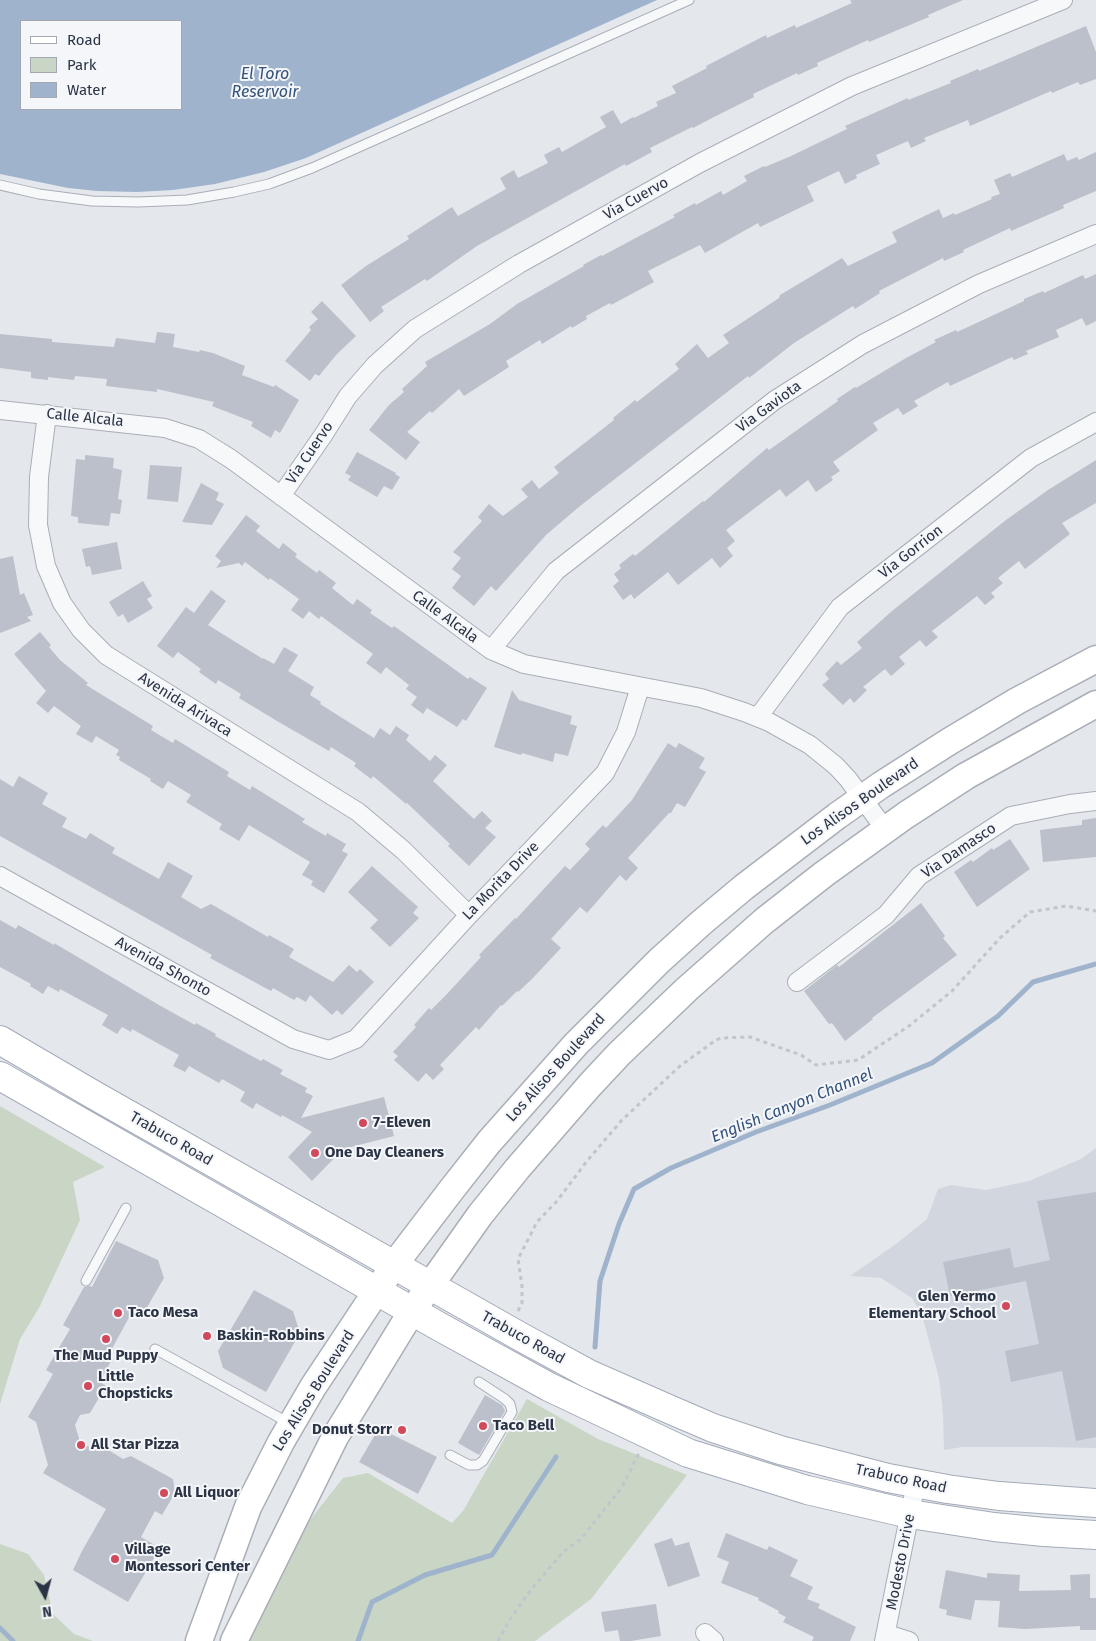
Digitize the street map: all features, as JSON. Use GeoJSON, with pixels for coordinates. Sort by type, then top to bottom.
{"type":"FeatureCollection","features":[{"type":"Feature","properties":{"kind":"main road","name":"Los Alisos Boulevard"},"geometry":{"type":"LineString","coordinates":[[199,1641],[248,1507],[291,1424],[313,1387],[394,1265],[489,1142],[541,1082],[604,1014],[659,961],[744,887],[862,798],[950,741],[1000,711],[1096,660]]}},
{"type":"Feature","properties":{"kind":"main road"},"geometry":{"type":"LineString","coordinates":[[234,1641],[335,1437],[412,1311],[475,1222],[517,1169],[619,1054],[687,988],[751,932],[885,829],[966,776],[1096,704]]}},
{"type":"Feature","properties":{"kind":"main road","name":"Trabuco Road"},"geometry":{"type":"LineString","coordinates":[[0,1040],[508,1330],[604,1381],[714,1428],[789,1452],[916,1483],[998,1496],[1096,1503]]}},
{"type":"Feature","properties":{"kind":"main road","name":"Trabuco Road"},"geometry":{"type":"LineString","coordinates":[[0,1076],[549,1387],[688,1453],[807,1490],[910,1514],[994,1527],[1044,1532],[1096,1534]]}},
{"type":"Feature","properties":{"kind":"main road"},"geometry":{"type":"LineString","coordinates":[[224,1572],[261,1585]]}},
{"type":"Feature","properties":{"kind":"street","name":"Via Cuervo"},"geometry":{"type":"LineString","coordinates":[[281,496],[348,396],[375,365],[414,329],[519,264],[700,163],[759,133],[852,86],[1062,0]]}},
{"type":"Feature","properties":{"kind":"street","name":"Via Gaviota"},"geometry":{"type":"LineString","coordinates":[[490,650],[556,571],[775,400],[863,344],[971,288],[1096,234]]}},
{"type":"Feature","properties":{"kind":"street","name":"Calle Alcala"},"geometry":{"type":"LineString","coordinates":[[0,410],[165,428],[199,439],[231,459],[490,650],[524,664],[701,698],[758,717],[810,745],[836,766],[885,829]]}},
{"type":"Feature","properties":{"kind":"street","name":"Avenida Arivaca"},"geometry":{"type":"LineString","coordinates":[[47,414],[39,477],[38,525],[46,566],[62,602],[81,630],[106,656],[358,812],[403,850],[469,915]]}},
{"type":"Feature","properties":{"kind":"street","name":"Via Gorrion"},"geometry":{"type":"LineString","coordinates":[[758,717],[840,606],[1031,458],[1096,422]]}},
{"type":"Feature","properties":{"kind":"street","name":"La Morita Drive"},"geometry":{"type":"LineString","coordinates":[[329,1050],[356,1039],[469,915],[605,773],[626,732],[640,687]]}},
{"type":"Feature","properties":{"kind":"street","name":"Via Damasco"},"geometry":{"type":"LineString","coordinates":[[797,982],[886,915],[919,876],[1011,816],[1070,804],[1096,801]]}},
{"type":"Feature","properties":{"kind":"street","name":"Avenida Shonto"},"geometry":{"type":"LineString","coordinates":[[0,876],[293,1039],[329,1050]]}},
{"type":"Feature","properties":{"kind":"street","name":"Modesto Drive"},"geometry":{"type":"LineString","coordinates":[[885,1638],[916,1483]]}},
{"type":"Feature","properties":{"kind":"street"},"geometry":{"type":"LineString","coordinates":[[885,1638],[910,1641]]}},
{"type":"Feature","properties":{"kind":"lane"},"geometry":{"type":"LineString","coordinates":[[0,185],[39,194],[84,200],[138,202],[187,200],[269,184],[312,168],[689,0]]}},
{"type":"Feature","properties":{"kind":"lane"},"geometry":{"type":"LineString","coordinates":[[86,1281],[126,1208]]}},
{"type":"Feature","properties":{"kind":"lane"},"geometry":{"type":"LineString","coordinates":[[156,1349],[291,1424]]}},
{"type":"Feature","properties":{"kind":"lane"},"geometry":{"type":"LineString","coordinates":[[450,1455],[468,1465],[477,1465],[483,1461],[512,1412],[510,1404],[505,1399],[480,1382]]}},
{"type":"Feature","properties":{"kind":"path"},"geometry":{"type":"LineString","coordinates":[[508,1330],[522,1303],[522,1286],[518,1259],[537,1222],[557,1200],[586,1160],[622,1120],[680,1066],[702,1050],[721,1038],[750,1037],[801,1056],[816,1065],[858,1060],[909,1026],[952,991],[1000,938],[1030,912],[1066,906],[1096,911]]}},
{"type":"Feature","properties":{"kind":"path"},"geometry":{"type":"LineString","coordinates":[[498,1641],[508,1621],[526,1596],[563,1552],[580,1539],[622,1487],[640,1451]]}},
{"type":"Feature","properties":{"kind":"shaded area","name":"Glen Yermo Elementary School"},"geometry":{"type":"Polygon","coordinates":[[[1096,1148],[1096,1448],[962,1447],[944,1450],[943,1413],[939,1378],[922,1315],[912,1298],[881,1278],[850,1276],[896,1244],[927,1219],[938,1189],[951,1185],[986,1190],[1029,1181],[1081,1159],[1096,1148]]]}},
{"type":"Feature","properties":{"kind":"green space"},"geometry":{"type":"Polygon","coordinates":[[[0,1106],[105,1167],[73,1182],[80,1220],[39,1308],[20,1339],[0,1404],[0,1106]]]}},
{"type":"Feature","properties":{"kind":"green space"},"geometry":{"type":"Polygon","coordinates":[[[527,1399],[598,1439],[687,1475],[591,1599],[535,1641],[227,1641],[265,1577],[343,1478],[368,1473],[452,1523],[463,1511],[527,1399]]]}},
{"type":"Feature","properties":{"kind":"green space"},"geometry":{"type":"Polygon","coordinates":[[[0,1544],[28,1554],[44,1575],[53,1614],[74,1634],[93,1641],[0,1641],[0,1544]]]}},
{"type":"Feature","properties":{"kind":"water","name":"El Toro Reservoir"},"geometry":{"type":"Polygon","coordinates":[[[0,0],[657,0],[306,158],[264,172],[215,184],[173,190],[137,192],[68,188],[0,174],[0,0]]]}},
{"type":"Feature","properties":{"kind":"building"},"geometry":{"type":"Polygon","coordinates":[[[850,0],[963,0],[928,15],[929,17],[869,42],[868,40],[817,63],[818,66],[798,75],[797,73],[753,94],[754,97],[650,148],[652,152],[626,166],[625,164],[477,246],[427,281],[425,279],[381,307],[384,311],[370,322],[341,285],[366,266],[409,239],[407,236],[452,207],[458,216],[506,189],[500,178],[514,170],[518,178],[548,163],[544,155],[559,147],[562,152],[606,127],[600,117],[613,110],[621,124],[634,118],[658,106],[656,102],[676,93],[672,86],[707,68],[706,66],[766,35],[767,38],[795,25],[796,28],[852,3],[850,0]]]}},
{"type":"Feature","properties":{"kind":"building"},"geometry":{"type":"Polygon","coordinates":[[[1086,26],[1096,52],[1096,79],[1080,85],[1078,82],[1052,93],[1051,91],[970,126],[968,120],[924,138],[926,141],[911,148],[908,141],[876,155],[880,164],[856,175],[857,178],[845,184],[839,171],[807,186],[814,201],[760,227],[758,223],[705,253],[700,245],[648,271],[654,282],[586,316],[587,319],[572,328],[571,326],[542,344],[540,340],[506,361],[509,367],[464,396],[459,389],[432,413],[430,411],[407,432],[420,442],[406,460],[369,430],[389,405],[404,392],[402,389],[427,366],[425,362],[490,324],[517,304],[583,265],[675,217],[673,215],[695,203],[696,205],[721,191],[723,195],[747,181],[744,176],[847,129],[845,126],[908,98],[908,100],[951,83],[950,81],[978,69],[979,71],[1086,26]]]}},
{"type":"Feature","properties":{"kind":"building"},"geometry":{"type":"Polygon","coordinates":[[[1096,152],[1096,191],[1063,205],[1064,208],[1011,231],[1010,228],[944,261],[943,258],[879,291],[880,293],[855,309],[853,306],[794,343],[749,378],[748,376],[580,506],[546,535],[496,591],[491,586],[474,606],[452,588],[461,576],[452,569],[461,558],[453,552],[482,521],[478,517],[489,504],[503,516],[528,497],[521,489],[532,480],[539,489],[559,473],[554,467],[614,420],[613,418],[635,400],[637,402],[679,369],[675,364],[697,344],[708,358],[729,343],[723,335],[779,298],[780,295],[842,258],[848,266],[897,242],[892,232],[939,209],[943,218],[954,213],[955,215],[992,199],[991,197],[1000,194],[994,180],[1010,173],[1012,177],[1064,154],[1067,161],[1077,157],[1079,160],[1096,152]]]}},
{"type":"Feature","properties":{"kind":"building"},"geometry":{"type":"Polygon","coordinates":[[[1096,274],[1096,321],[1086,326],[1082,318],[1056,330],[1059,337],[1026,351],[1028,354],[1014,360],[1012,357],[950,386],[948,382],[914,401],[918,406],[903,415],[898,408],[873,423],[878,430],[833,462],[840,471],[831,477],[833,480],[816,492],[808,480],[786,497],[780,489],[726,530],[735,541],[727,548],[733,556],[720,568],[712,558],[678,585],[668,572],[634,599],[631,594],[623,600],[613,586],[619,581],[614,574],[621,568],[619,565],[633,554],[635,556],[704,502],[767,448],[769,450],[855,387],[936,342],[934,340],[956,330],[957,332],[1043,291],[1044,293],[1083,275],[1085,279],[1096,274]]]}},
{"type":"Feature","properties":{"kind":"building"},"geometry":{"type":"Polygon","coordinates":[[[322,301],[356,336],[337,354],[319,376],[315,374],[310,381],[285,361],[311,330],[309,327],[318,319],[311,312],[322,301]]]}},
{"type":"Feature","properties":{"kind":"building"},"geometry":{"type":"Polygon","coordinates":[[[157,332],[175,334],[173,347],[213,353],[245,366],[242,375],[274,387],[275,385],[299,400],[280,433],[275,430],[271,438],[251,426],[253,422],[212,406],[214,402],[157,389],[157,392],[106,386],[107,379],[75,376],[74,380],[48,377],[48,380],[31,378],[31,372],[0,368],[0,334],[52,339],[52,342],[114,347],[116,338],[155,343],[157,332]]]}},
{"type":"Feature","properties":{"kind":"building"},"geometry":{"type":"Polygon","coordinates":[[[357,452],[400,477],[392,490],[384,486],[377,497],[348,480],[351,476],[345,473],[357,452]]]}},
{"type":"Feature","properties":{"kind":"building"},"geometry":{"type":"Polygon","coordinates":[[[85,455],[114,458],[113,468],[122,470],[118,499],[122,500],[120,514],[111,513],[109,526],[78,523],[78,517],[71,516],[76,459],[85,460],[85,455]]]}},
{"type":"Feature","properties":{"kind":"building"},"geometry":{"type":"Polygon","coordinates":[[[1096,460],[1096,503],[1062,523],[1070,534],[1025,569],[1019,561],[998,578],[1003,583],[991,593],[995,597],[985,605],[977,596],[932,631],[938,637],[926,647],[920,640],[899,657],[905,664],[891,676],[885,669],[863,687],[867,690],[854,703],[850,698],[843,705],[822,685],[829,679],[825,674],[837,661],[841,665],[862,648],[857,642],[892,611],[1006,520],[1048,490],[1096,460]]]}},
{"type":"Feature","properties":{"kind":"building"},"geometry":{"type":"Polygon","coordinates":[[[150,465],[182,467],[178,502],[147,499],[150,465]]]}},
{"type":"Feature","properties":{"kind":"building"},"geometry":{"type":"Polygon","coordinates":[[[201,483],[219,493],[216,500],[224,504],[212,525],[182,522],[201,483]]]}},
{"type":"Feature","properties":{"kind":"building"},"geometry":{"type":"Polygon","coordinates":[[[246,515],[260,526],[256,531],[279,549],[283,543],[297,554],[295,557],[317,573],[319,570],[336,583],[332,588],[353,605],[357,599],[372,610],[370,613],[392,628],[394,626],[468,679],[470,677],[487,688],[466,721],[463,719],[457,727],[427,708],[423,714],[411,705],[417,697],[406,689],[409,685],[386,667],[381,674],[366,663],[373,654],[321,616],[319,619],[309,611],[303,619],[291,610],[299,599],[245,562],[242,566],[239,563],[216,568],[221,561],[215,556],[246,515]]]}},
{"type":"Feature","properties":{"kind":"building"},"geometry":{"type":"Polygon","coordinates":[[[117,542],[122,569],[92,575],[90,566],[86,567],[82,549],[117,542]]]}},
{"type":"Feature","properties":{"kind":"building"},"geometry":{"type":"Polygon","coordinates":[[[13,556],[20,595],[24,593],[33,615],[27,617],[31,621],[0,633],[0,559],[13,556]]]}},
{"type":"Feature","properties":{"kind":"building"},"geometry":{"type":"Polygon","coordinates":[[[143,581],[152,596],[147,599],[153,608],[128,623],[123,614],[118,617],[109,602],[143,581]]]}},
{"type":"Feature","properties":{"kind":"building"},"geometry":{"type":"Polygon","coordinates":[[[211,590],[226,601],[208,625],[274,664],[284,647],[298,655],[288,671],[314,687],[310,695],[321,702],[320,704],[374,738],[380,728],[390,735],[396,726],[409,735],[406,740],[430,761],[435,755],[447,765],[433,781],[474,819],[482,811],[492,821],[485,828],[496,837],[469,866],[448,846],[450,844],[407,803],[373,776],[371,779],[354,766],[356,763],[331,747],[329,751],[277,721],[239,698],[241,694],[218,680],[216,684],[199,672],[201,669],[178,652],[173,658],[157,646],[186,607],[194,613],[211,590]]]}},
{"type":"Feature","properties":{"kind":"building"},"geometry":{"type":"Polygon","coordinates":[[[40,632],[60,660],[88,683],[86,685],[153,726],[151,730],[173,743],[175,739],[229,772],[227,776],[250,790],[252,786],[305,819],[302,822],[326,836],[327,833],[346,844],[342,851],[348,854],[324,893],[311,885],[313,881],[302,875],[310,862],[249,825],[239,841],[219,829],[222,824],[186,802],[191,795],[168,781],[163,789],[150,781],[151,779],[119,760],[120,757],[116,755],[119,750],[96,736],[92,743],[76,734],[81,726],[54,706],[48,713],[36,703],[46,691],[14,654],[40,632]]]}},
{"type":"Feature","properties":{"kind":"building"},"geometry":{"type":"Polygon","coordinates":[[[512,690],[519,700],[572,716],[570,724],[577,726],[568,756],[555,753],[553,762],[494,747],[512,690]]]}},
{"type":"Feature","properties":{"kind":"building"},"geometry":{"type":"Polygon","coordinates":[[[668,743],[676,748],[679,743],[705,758],[699,768],[706,772],[685,807],[677,803],[671,813],[628,858],[638,868],[626,881],[620,875],[587,913],[580,907],[551,939],[561,948],[531,980],[501,1005],[479,1030],[476,1027],[440,1065],[444,1069],[433,1080],[426,1073],[418,1082],[394,1060],[398,1056],[393,1052],[416,1027],[414,1025],[429,1008],[431,1010],[447,994],[481,957],[479,955],[516,919],[565,866],[570,870],[590,849],[585,844],[603,825],[606,828],[632,800],[668,743]]]}},
{"type":"Feature","properties":{"kind":"building"},"geometry":{"type":"Polygon","coordinates":[[[19,776],[48,793],[42,804],[67,818],[62,827],[86,839],[90,833],[115,848],[112,853],[159,879],[168,862],[193,876],[181,897],[201,909],[211,904],[268,937],[269,935],[294,949],[289,957],[333,982],[349,965],[357,972],[360,969],[374,982],[342,1015],[337,1010],[332,1015],[310,995],[306,1002],[297,997],[294,1000],[273,988],[271,991],[210,958],[212,955],[0,836],[0,779],[13,787],[19,776]]]}},
{"type":"Feature","properties":{"kind":"building"},"geometry":{"type":"Polygon","coordinates":[[[1096,818],[1096,857],[1043,862],[1040,830],[1082,825],[1082,820],[1096,818]]]}},
{"type":"Feature","properties":{"kind":"building"},"geometry":{"type":"Polygon","coordinates":[[[1010,839],[1030,869],[977,907],[954,872],[971,860],[973,862],[992,848],[993,850],[1010,839]]]}},
{"type":"Feature","properties":{"kind":"building"},"geometry":{"type":"Polygon","coordinates":[[[372,866],[418,907],[413,913],[419,918],[390,947],[370,928],[378,920],[348,892],[372,866]]]}},
{"type":"Feature","properties":{"kind":"building"},"geometry":{"type":"Polygon","coordinates":[[[921,903],[945,936],[943,938],[957,955],[872,1018],[845,1041],[832,1023],[829,1024],[804,991],[837,965],[839,967],[921,903]]]}},
{"type":"Feature","properties":{"kind":"building"},"geometry":{"type":"Polygon","coordinates":[[[0,920],[16,929],[18,925],[54,945],[54,943],[195,1025],[196,1023],[216,1034],[215,1036],[261,1061],[263,1059],[283,1070],[280,1074],[307,1088],[305,1092],[313,1096],[301,1118],[384,1097],[394,1136],[343,1149],[312,1181],[288,1157],[312,1132],[256,1103],[253,1109],[240,1101],[245,1092],[222,1079],[219,1083],[189,1066],[185,1072],[173,1066],[179,1055],[132,1029],[131,1032],[122,1027],[117,1034],[102,1025],[108,1015],[60,989],[59,992],[48,986],[43,994],[30,986],[31,984],[0,967],[0,920]]]}},
{"type":"Feature","properties":{"kind":"building","name":"Glen Yermo Elementary School"},"geometry":{"type":"Polygon","coordinates":[[[1096,1192],[1096,1437],[1076,1441],[1062,1371],[1011,1382],[1005,1351],[1039,1344],[1026,1281],[950,1296],[943,1262],[1010,1248],[1014,1268],[1050,1260],[1037,1201],[1096,1192]]]}},
{"type":"Feature","properties":{"kind":"building"},"geometry":{"type":"Polygon","coordinates":[[[116,1241],[158,1260],[164,1278],[146,1309],[132,1312],[109,1354],[111,1361],[100,1382],[106,1386],[90,1413],[80,1415],[75,1425],[80,1442],[95,1450],[105,1448],[123,1459],[131,1456],[173,1479],[175,1493],[162,1515],[155,1511],[141,1537],[160,1548],[128,1602],[73,1570],[106,1509],[43,1473],[48,1465],[36,1422],[28,1417],[53,1374],[46,1370],[70,1329],[63,1325],[84,1287],[92,1287],[116,1241]]]}},
{"type":"Feature","properties":{"kind":"building"},"geometry":{"type":"Polygon","coordinates":[[[254,1290],[293,1311],[300,1333],[266,1392],[223,1368],[218,1351],[254,1290]]]}},
{"type":"Feature","properties":{"kind":"building","name":"Taco Bell"},"geometry":{"type":"Polygon","coordinates":[[[485,1395],[502,1405],[505,1411],[479,1455],[458,1443],[485,1395]]]}},
{"type":"Feature","properties":{"kind":"building"},"geometry":{"type":"Polygon","coordinates":[[[379,1428],[437,1457],[418,1494],[359,1462],[379,1428]]]}},
{"type":"Feature","properties":{"kind":"building"},"geometry":{"type":"Polygon","coordinates":[[[726,1533],[767,1550],[769,1546],[798,1560],[790,1576],[813,1587],[807,1599],[820,1604],[818,1608],[856,1627],[850,1641],[812,1641],[814,1637],[783,1622],[786,1617],[758,1600],[759,1598],[721,1583],[729,1562],[717,1557],[726,1533]]]}},
{"type":"Feature","properties":{"kind":"building"},"geometry":{"type":"Polygon","coordinates":[[[672,1538],[675,1546],[689,1542],[700,1576],[668,1587],[654,1544],[672,1538]]]}},
{"type":"Feature","properties":{"kind":"building"},"geometry":{"type":"Polygon","coordinates":[[[946,1570],[987,1578],[987,1573],[1020,1575],[1019,1591],[1071,1590],[1070,1575],[1090,1574],[1090,1598],[1096,1598],[1096,1630],[1080,1630],[1080,1626],[1025,1629],[998,1627],[1000,1601],[975,1600],[971,1620],[946,1615],[947,1610],[939,1608],[946,1570]]]}},
{"type":"Feature","properties":{"kind":"building"},"geometry":{"type":"Polygon","coordinates":[[[656,1604],[661,1636],[620,1641],[618,1630],[605,1632],[601,1612],[656,1604]]]}},
{"type":"Feature","properties":{"kind":"waterway","name":"English Canyon Channel"},"geometry":{"type":"LineString","coordinates":[[595,1347],[600,1281],[619,1224],[634,1189],[671,1168],[756,1132],[830,1105],[932,1063],[998,1016],[1033,982],[1096,964]]}},
{"type":"Feature","properties":{"kind":"waterway","name":"English Canyon Channel"},"geometry":{"type":"LineString","coordinates":[[358,1641],[372,1602],[425,1575],[492,1555],[556,1457]]}},
{"type":"Feature","properties":{"kind":"waterway"},"geometry":{"type":"LineString","coordinates":[[0,1628],[13,1641]]}},
{"type":"Feature","properties":{"kind":"place","name":"7-Eleven"},"geometry":{"type":"Point","coordinates":[363,1123]}},
{"type":"Feature","properties":{"kind":"place","name":"One Day Cleaners"},"geometry":{"type":"Point","coordinates":[315,1153]}},
{"type":"Feature","properties":{"kind":"place","name":"Glen Yermo Elementary School"},"geometry":{"type":"Point","coordinates":[1006,1306]}},
{"type":"Feature","properties":{"kind":"place","name":"Taco Mesa"},"geometry":{"type":"Point","coordinates":[118,1313]}},
{"type":"Feature","properties":{"kind":"place","name":"Baskin-Robbins"},"geometry":{"type":"Point","coordinates":[207,1336]}},
{"type":"Feature","properties":{"kind":"place","name":"The Mud Puppy"},"geometry":{"type":"Point","coordinates":[106,1339]}},
{"type":"Feature","properties":{"kind":"place","name":"Little Chopsticks"},"geometry":{"type":"Point","coordinates":[88,1386]}},
{"type":"Feature","properties":{"kind":"place","name":"Taco Bell"},"geometry":{"type":"Point","coordinates":[483,1426]}},
{"type":"Feature","properties":{"kind":"place","name":"Donut Storr"},"geometry":{"type":"Point","coordinates":[402,1430]}},
{"type":"Feature","properties":{"kind":"place","name":"All Star Pizza"},"geometry":{"type":"Point","coordinates":[81,1445]}},
{"type":"Feature","properties":{"kind":"place","name":"All Liquor"},"geometry":{"type":"Point","coordinates":[164,1493]}},
{"type":"Feature","properties":{"kind":"place","name":"Village Montessori Center"},"geometry":{"type":"Point","coordinates":[115,1559]}}]}
